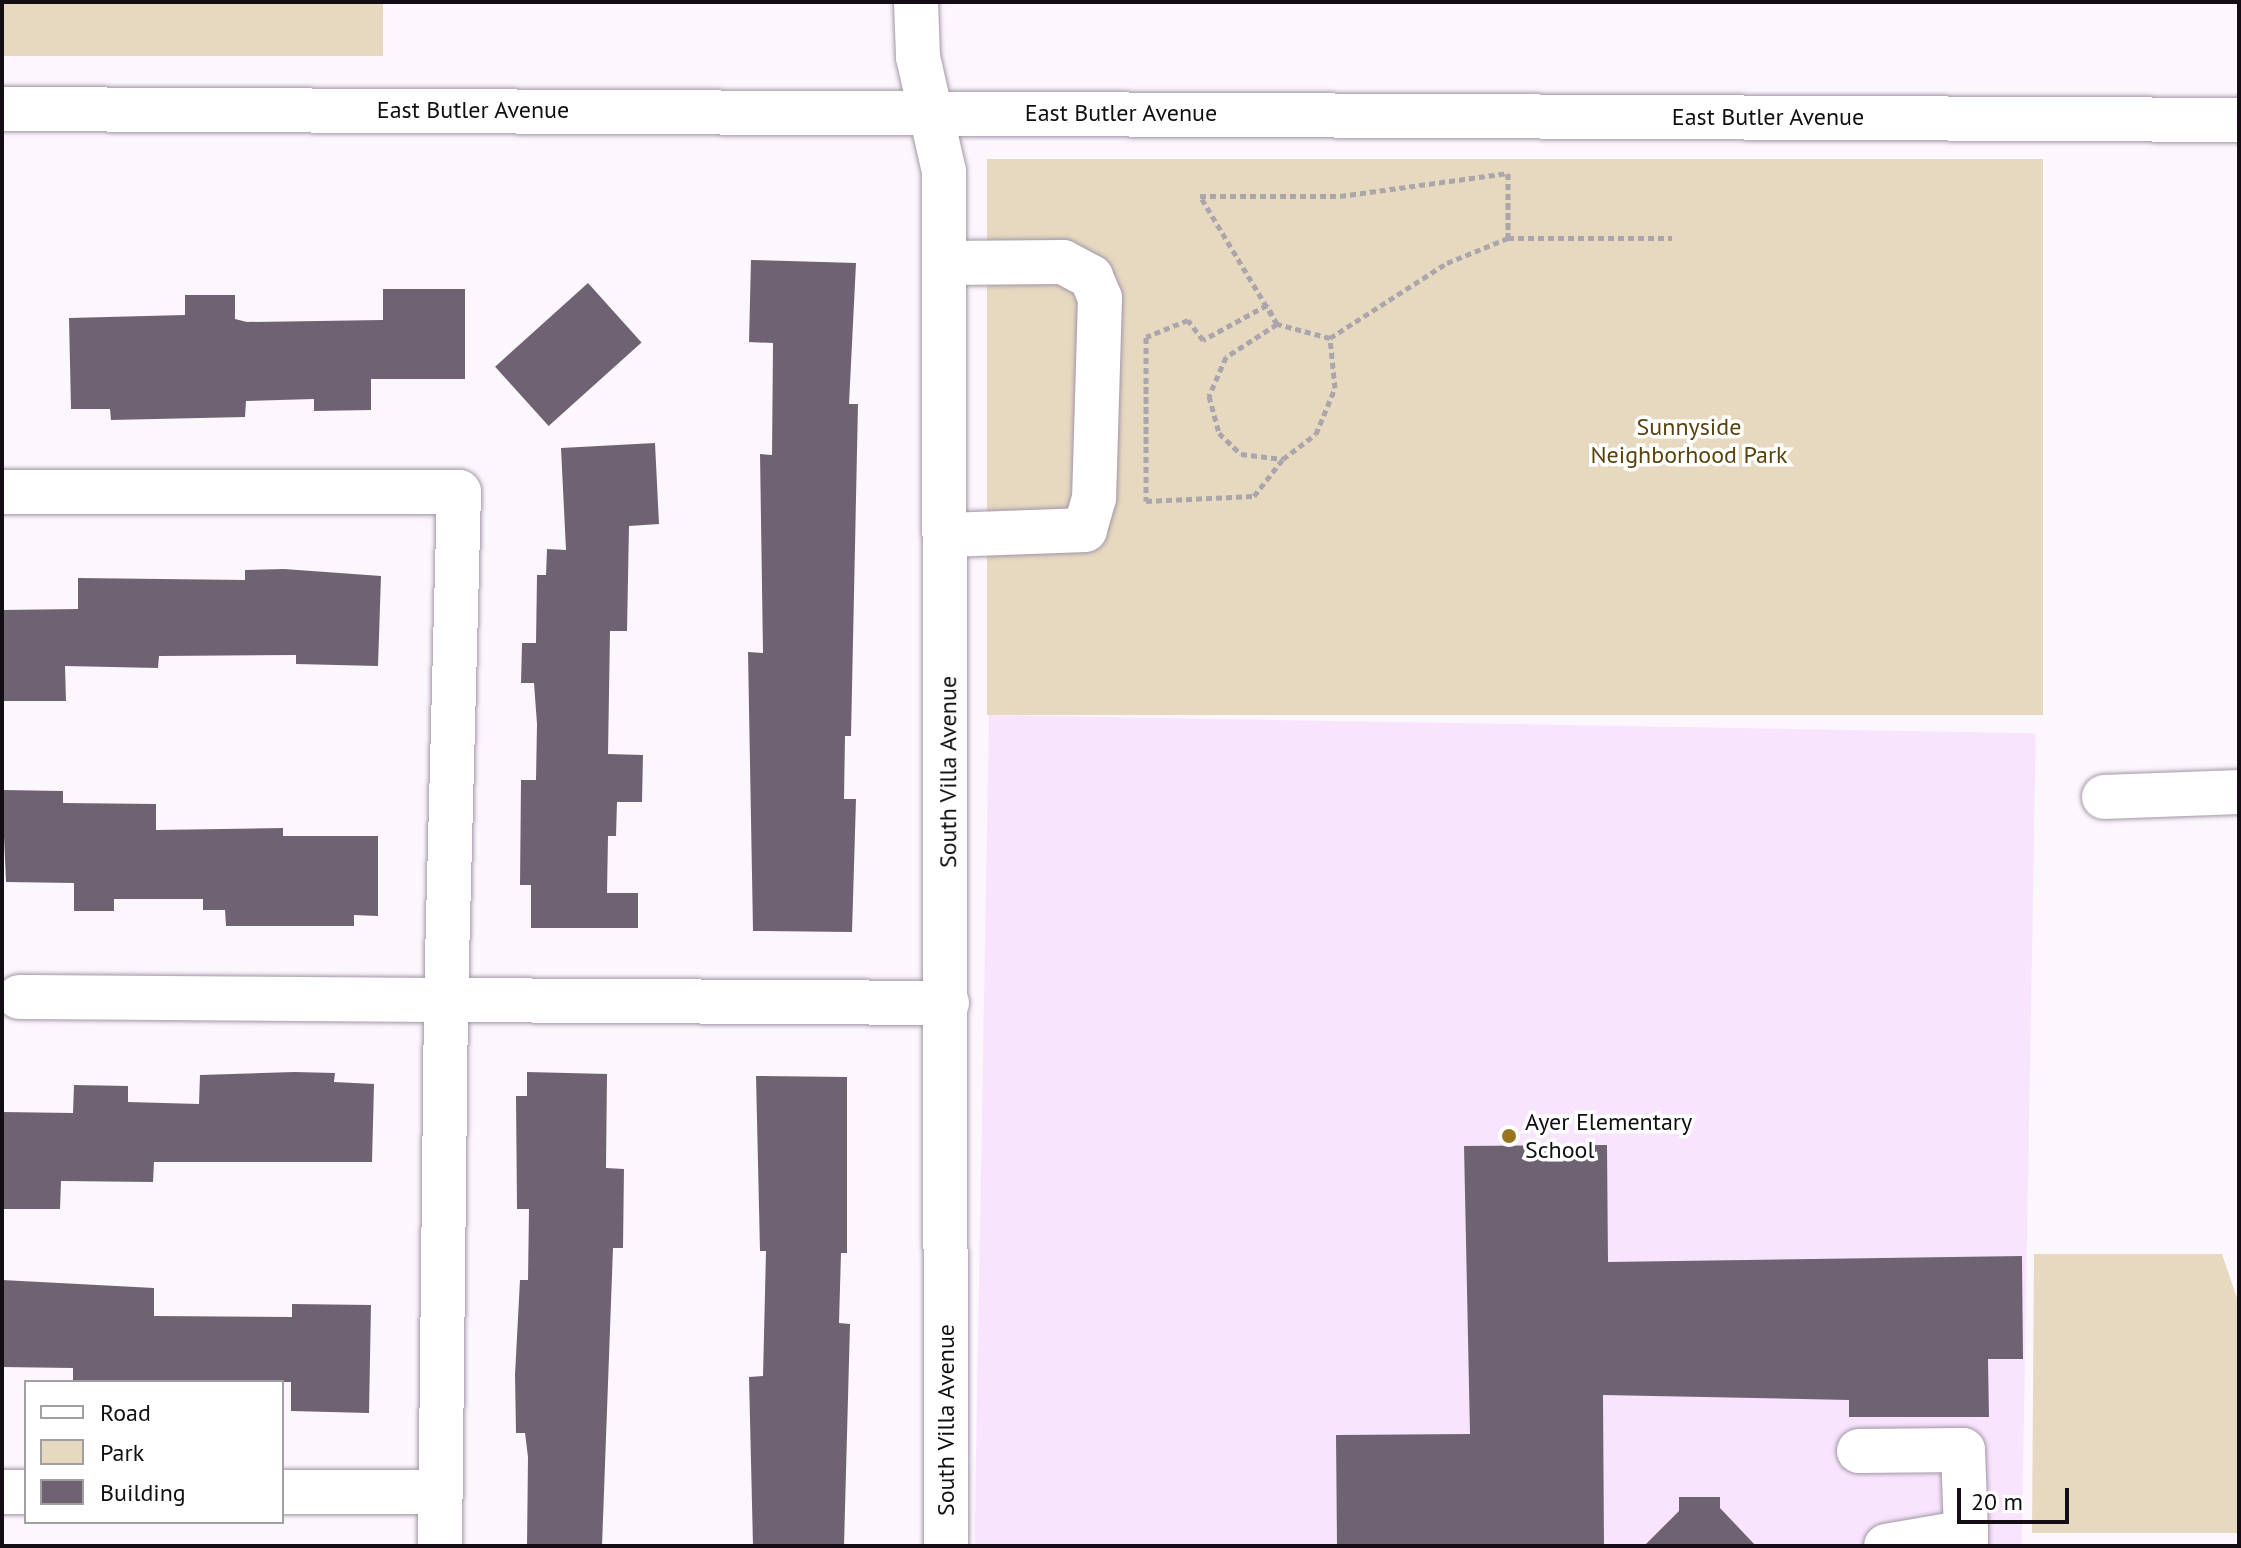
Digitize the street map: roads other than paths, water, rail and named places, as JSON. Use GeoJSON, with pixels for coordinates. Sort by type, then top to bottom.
{"type":"FeatureCollection","features":[{"type":"Feature","properties":{"kind":"street","name":"South Villa Avenue"},"geometry":{"type":"LineString","coordinates":[[916,2],[918,57],[944,171],[946,263],[946,1546]]}},
{"type":"Feature","properties":{"kind":"street","name":"East Butler Avenue"},"geometry":{"type":"LineString","coordinates":[[2,109],[930,111],[2239,120]]}},
{"type":"Feature","properties":{"kind":"street"},"geometry":{"type":"LineString","coordinates":[[946,263],[1063,262],[1091,277],[1100,298],[1094,498],[1085,530],[948,535]]}},
{"type":"Feature","properties":{"kind":"street"},"geometry":{"type":"LineString","coordinates":[[2,492],[459,492],[446,1000],[440,1546]]}},
{"type":"Feature","properties":{"kind":"street"},"geometry":{"type":"LineString","coordinates":[[2104,797],[2239,792]]}},
{"type":"Feature","properties":{"kind":"street"},"geometry":{"type":"LineString","coordinates":[[19,997],[947,1003]]}},
{"type":"Feature","properties":{"kind":"street"},"geometry":{"type":"LineString","coordinates":[[1859,1451],[1963,1450],[1966,1539],[1886,1546]]}},
{"type":"Feature","properties":{"kind":"street"},"geometry":{"type":"LineString","coordinates":[[2,1492],[24,1492]]}},
{"type":"Feature","properties":{"kind":"street"},"geometry":{"type":"LineString","coordinates":[[284,1492],[440,1492]]}},
{"type":"Feature","properties":{"kind":"place","name":"Ayer Elementary School"},"geometry":{"type":"Point","coordinates":[1509,1136]}},
{"type":"Feature","properties":{"kind":"park label","name":"Sunnyside Neighborhood Park"},"geometry":{"type":"Point","coordinates":[1689,441]}}]}
